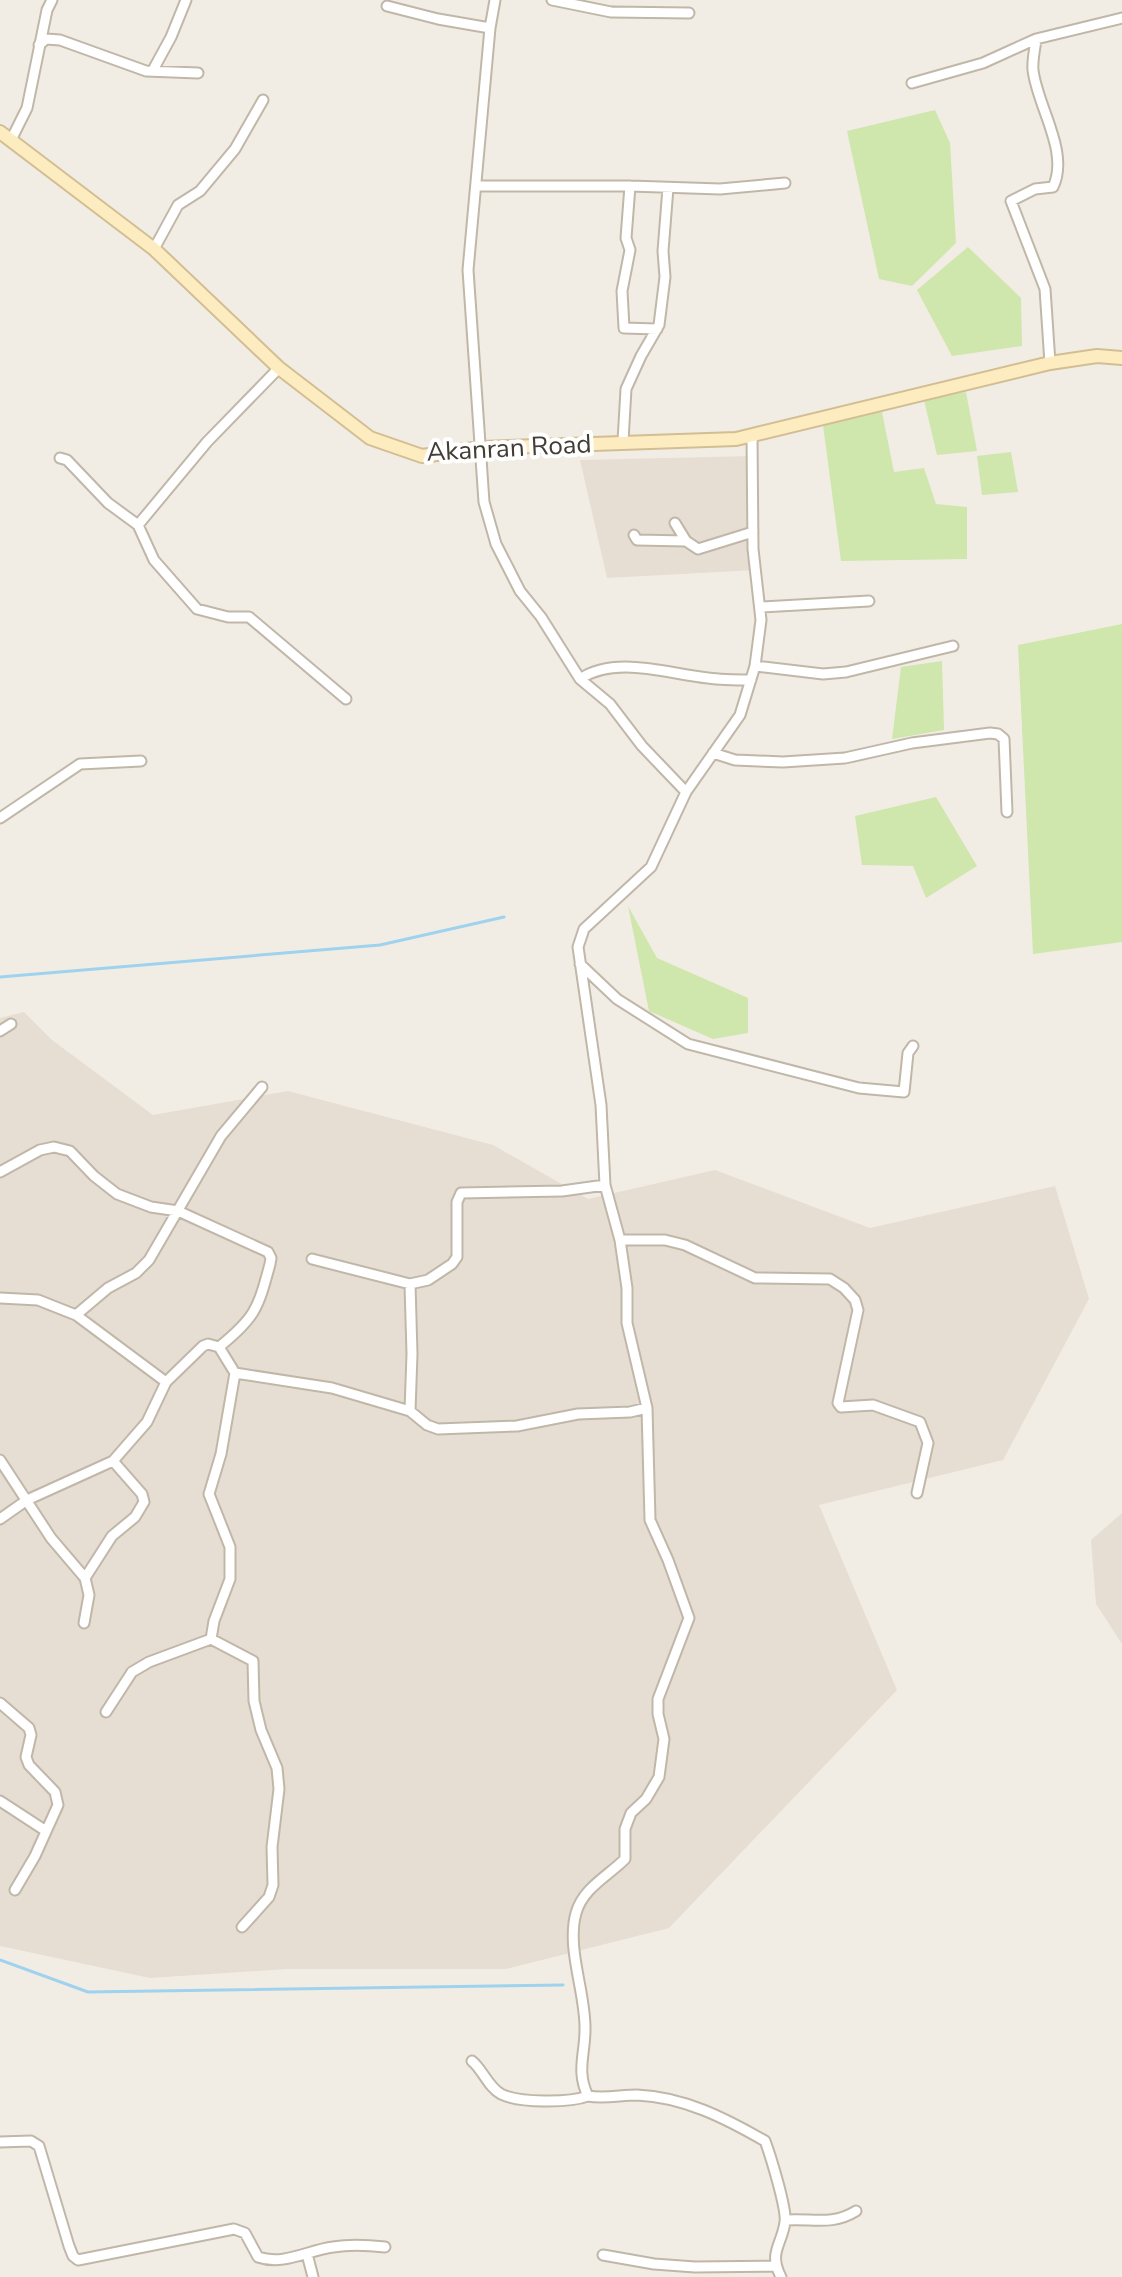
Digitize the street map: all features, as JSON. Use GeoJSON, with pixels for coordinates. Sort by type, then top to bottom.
{"type":"FeatureCollection","features":[{"type":"Feature","properties":{"kind":"main road","name":"Akanran Road"},"geometry":{"type":"LineString","coordinates":[[6,135],[154,249],[279,368],[370,438],[422,456],[481,448],[736,439],[1050,363],[1097,356],[1122,358]]}},
{"type":"Feature","properties":{"kind":"street"},"geometry":{"type":"LineString","coordinates":[[6,135],[27,108],[47,10],[52,0]]}},
{"type":"Feature","properties":{"kind":"street"},"geometry":{"type":"LineString","coordinates":[[153,70],[186,0]]}},
{"type":"Feature","properties":{"kind":"street"},"geometry":{"type":"LineString","coordinates":[[495,0],[468,270],[484,502],[496,544],[520,591],[541,617],[580,679],[610,704],[642,746],[686,792]]}},
{"type":"Feature","properties":{"kind":"street"},"geometry":{"type":"LineString","coordinates":[[552,0],[611,12],[689,13]]}},
{"type":"Feature","properties":{"kind":"street"},"geometry":{"type":"LineString","coordinates":[[387,6],[490,28]]}},
{"type":"Feature","properties":{"kind":"street"},"geometry":{"type":"LineString","coordinates":[[912,83],[983,63],[1036,39],[1122,18]]}},
{"type":"Feature","properties":{"kind":"street"},"geometry":{"type":"LineString","coordinates":[[39,45],[46,39],[60,40],[146,71],[198,73]]}},
{"type":"Feature","properties":{"kind":"street"},"geometry":{"type":"LineString","coordinates":[[1036,39],[1033,71],[1060,174],[1053,187],[1035,189],[1011,201],[1045,289],[1050,363]]}},
{"type":"Feature","properties":{"kind":"street"},"geometry":{"type":"LineString","coordinates":[[154,249],[178,205],[200,191],[235,149],[263,100]]}},
{"type":"Feature","properties":{"kind":"street"},"geometry":{"type":"LineString","coordinates":[[476,186],[720,189],[785,183]]}},
{"type":"Feature","properties":{"kind":"street"},"geometry":{"type":"LineString","coordinates":[[630,186],[626,238],[630,250],[622,291],[624,328],[657,329]]}},
{"type":"Feature","properties":{"kind":"street"},"geometry":{"type":"LineString","coordinates":[[623,441],[626,389],[657,329],[665,277],[663,251],[668,188]]}},
{"type":"Feature","properties":{"kind":"street"},"geometry":{"type":"LineString","coordinates":[[138,525],[207,442],[279,368]]}},
{"type":"Feature","properties":{"kind":"street"},"geometry":{"type":"LineString","coordinates":[[588,2096],[580,2061],[585,2030],[575,1947],[576,1913],[601,1876],[625,1859],[625,1829],[631,1813],[646,1799],[659,1777],[664,1739],[658,1699],[689,1618],[650,1520],[647,1408],[627,1323],[627,1288],[620,1240],[605,1185],[601,1105],[578,947],[584,929],[651,867],[686,792],[740,715],[755,666],[761,620],[753,532],[752,436]]}},
{"type":"Feature","properties":{"kind":"street"},"geometry":{"type":"LineString","coordinates":[[60,458],[67,460],[108,503],[138,525],[154,560],[197,609],[228,617],[249,617],[346,699]]}},
{"type":"Feature","properties":{"kind":"street"},"geometry":{"type":"LineString","coordinates":[[675,523],[686,541],[698,549],[753,532]]}},
{"type":"Feature","properties":{"kind":"street"},"geometry":{"type":"LineString","coordinates":[[634,535],[637,540],[686,541]]}},
{"type":"Feature","properties":{"kind":"street"},"geometry":{"type":"LineString","coordinates":[[760,607],[869,601]]}},
{"type":"Feature","properties":{"kind":"street"},"geometry":{"type":"LineString","coordinates":[[755,666],[823,674],[846,672],[953,646]]}},
{"type":"Feature","properties":{"kind":"street"},"geometry":{"type":"LineString","coordinates":[[580,679],[602,669],[627,668],[711,679],[751,680]]}},
{"type":"Feature","properties":{"kind":"street"},"geometry":{"type":"LineString","coordinates":[[713,753],[735,760],[783,762],[830,759],[912,743],[998,734],[1004,739],[1007,812]]}},
{"type":"Feature","properties":{"kind":"street"},"geometry":{"type":"LineString","coordinates":[[0,818],[80,764],[141,761]]}},
{"type":"Feature","properties":{"kind":"street"},"geometry":{"type":"LineString","coordinates":[[580,964],[617,999],[688,1044],[798,1074],[859,1088],[900,1093],[906,1089],[908,1053],[913,1046]]}},
{"type":"Feature","properties":{"kind":"street"},"geometry":{"type":"LineString","coordinates":[[0,1031],[11,1024]]}},
{"type":"Feature","properties":{"kind":"street"},"geometry":{"type":"LineString","coordinates":[[76,1315],[108,1288],[136,1273],[149,1260],[221,1136],[262,1087]]}},
{"type":"Feature","properties":{"kind":"street"},"geometry":{"type":"LineString","coordinates":[[0,1172],[40,1150],[54,1147],[70,1151],[117,1194],[151,1207],[178,1211],[270,1255],[255,1310],[245,1326],[219,1347]]}},
{"type":"Feature","properties":{"kind":"street"},"geometry":{"type":"LineString","coordinates":[[312,1259],[410,1284],[428,1280],[457,1257],[456,1218],[461,1193],[562,1191],[605,1185]]}},
{"type":"Feature","properties":{"kind":"street"},"geometry":{"type":"LineString","coordinates":[[620,1240],[665,1240],[685,1245],[755,1278],[824,1278],[844,1288],[855,1300],[858,1310],[838,1403],[841,1407],[873,1405],[920,1422],[928,1443],[917,1493]]}},
{"type":"Feature","properties":{"kind":"street"},"geometry":{"type":"LineString","coordinates":[[410,1284],[410,1411]]}},
{"type":"Feature","properties":{"kind":"street"},"geometry":{"type":"LineString","coordinates":[[0,1298],[38,1300],[76,1315],[166,1382]]}},
{"type":"Feature","properties":{"kind":"street"},"geometry":{"type":"LineString","coordinates":[[0,1519],[27,1500],[113,1461],[147,1422],[166,1382],[203,1346],[219,1347],[235,1373],[221,1454],[209,1494],[230,1547],[230,1579],[214,1621],[211,1639]]}},
{"type":"Feature","properties":{"kind":"street"},"geometry":{"type":"LineString","coordinates":[[235,1373],[332,1388],[410,1411],[427,1425],[438,1429],[517,1426],[578,1414],[630,1412],[647,1408]]}},
{"type":"Feature","properties":{"kind":"street"},"geometry":{"type":"LineString","coordinates":[[0,1460],[51,1538],[85,1578],[89,1595],[84,1623]]}},
{"type":"Feature","properties":{"kind":"street"},"geometry":{"type":"LineString","coordinates":[[85,1578],[112,1536],[135,1517],[144,1502],[142,1494],[113,1461]]}},
{"type":"Feature","properties":{"kind":"street"},"geometry":{"type":"LineString","coordinates":[[106,1712],[132,1672],[149,1662],[211,1639],[253,1661],[254,1701],[261,1730],[277,1768],[279,1789],[272,1847],[273,1885],[269,1897],[242,1927]]}},
{"type":"Feature","properties":{"kind":"street"},"geometry":{"type":"LineString","coordinates":[[0,1703],[29,1728],[31,1735],[26,1757],[29,1765],[55,1792],[56,1813],[15,1890]]}},
{"type":"Feature","properties":{"kind":"street"},"geometry":{"type":"LineString","coordinates":[[0,1801],[46,1831]]}},
{"type":"Feature","properties":{"kind":"street"},"geometry":{"type":"LineString","coordinates":[[472,2061],[501,2093],[523,2099],[553,2100],[639,2095],[679,2102],[716,2113],[765,2141],[786,2220],[776,2248],[775,2266],[781,2277]]}},
{"type":"Feature","properties":{"kind":"street"},"geometry":{"type":"LineString","coordinates":[[0,2142],[31,2141],[39,2146],[69,2246],[77,2260],[234,2229],[245,2233],[260,2258],[279,2259],[345,2245],[385,2247]]}},
{"type":"Feature","properties":{"kind":"street"},"geometry":{"type":"LineString","coordinates":[[786,2220],[830,2221],[843,2219],[856,2211]]}},
{"type":"Feature","properties":{"kind":"street"},"geometry":{"type":"LineString","coordinates":[[307,2254],[313,2277]]}},
{"type":"Feature","properties":{"kind":"street"},"geometry":{"type":"LineString","coordinates":[[603,2255],[684,2266],[775,2266]]}},
{"type":"Feature","properties":{"kind":"shaded area"},"geometry":{"type":"Polygon","coordinates":[[[753,456],[756,570],[607,578],[580,460],[753,456]]]}},
{"type":"Feature","properties":{"kind":"shaded area"},"geometry":{"type":"Polygon","coordinates":[[[24,1012],[52,1040],[153,1115],[288,1091],[493,1145],[588,1199],[715,1170],[870,1228],[1055,1186],[1089,1299],[1003,1460],[819,1505],[897,1690],[669,1928],[506,1969],[288,1969],[150,1978],[0,1946],[0,1018],[24,1012]]]}},
{"type":"Feature","properties":{"kind":"shaded area"},"geometry":{"type":"Polygon","coordinates":[[[1122,1513],[1122,1644],[1096,1604],[1091,1540],[1122,1513]]]}},
{"type":"Feature","properties":{"kind":"green space"},"geometry":{"type":"Polygon","coordinates":[[[935,110],[950,143],[956,243],[912,286],[879,279],[847,131],[935,110]]]}},
{"type":"Feature","properties":{"kind":"green space"},"geometry":{"type":"Polygon","coordinates":[[[968,247],[1021,298],[1022,346],[952,356],[917,290],[968,247]]]}},
{"type":"Feature","properties":{"kind":"green space"},"geometry":{"type":"Polygon","coordinates":[[[966,392],[977,451],[937,455],[924,400],[966,392]]]}},
{"type":"Feature","properties":{"kind":"green space"},"geometry":{"type":"Polygon","coordinates":[[[882,412],[894,472],[924,468],[936,504],[967,507],[967,559],[841,561],[823,425],[882,412]]]}},
{"type":"Feature","properties":{"kind":"green space"},"geometry":{"type":"Polygon","coordinates":[[[1011,452],[1018,492],[982,495],[977,456],[1011,452]]]}},
{"type":"Feature","properties":{"kind":"green space"},"geometry":{"type":"Polygon","coordinates":[[[1122,624],[1122,942],[1033,954],[1018,645],[1122,624]]]}},
{"type":"Feature","properties":{"kind":"green space"},"geometry":{"type":"Polygon","coordinates":[[[942,661],[944,730],[892,739],[901,667],[942,661]]]}},
{"type":"Feature","properties":{"kind":"green space"},"geometry":{"type":"Polygon","coordinates":[[[936,797],[977,866],[926,898],[913,866],[862,865],[855,816],[936,797]]]}},
{"type":"Feature","properties":{"kind":"green space"},"geometry":{"type":"Polygon","coordinates":[[[628,906],[657,958],[748,998],[748,1033],[713,1039],[649,1011],[628,906]]]}},
{"type":"Feature","properties":{"kind":"waterway"},"geometry":{"type":"LineString","coordinates":[[0,977],[380,945],[504,917]]}},
{"type":"Feature","properties":{"kind":"waterway"},"geometry":{"type":"LineString","coordinates":[[0,1960],[88,1992],[563,1985]]}}]}
